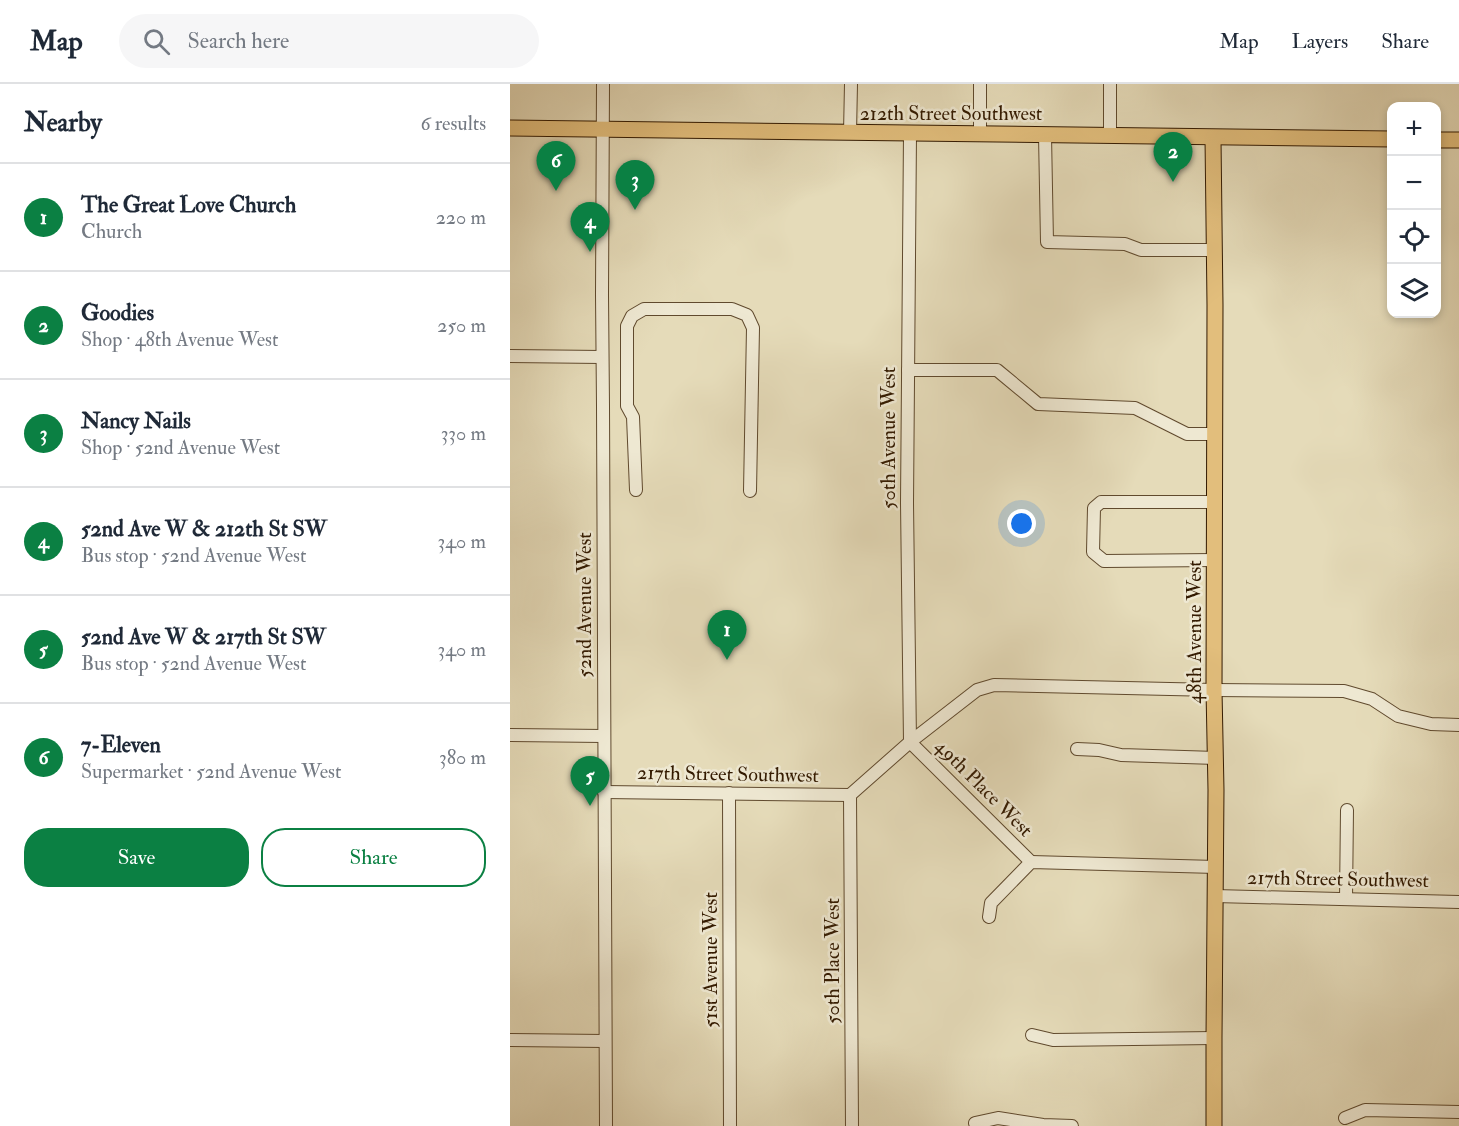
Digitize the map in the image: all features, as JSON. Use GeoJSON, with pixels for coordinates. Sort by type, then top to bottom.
{"type":"FeatureCollection","features":[{"type":"Feature","properties":{"kind":"main road","name":"212th Street Southwest"},"geometry":{"type":"LineString","coordinates":[[510,128],[1387,139]]}},
{"type":"Feature","properties":{"kind":"main road","name":"48th Avenue West"},"geometry":{"type":"LineString","coordinates":[[1213,138],[1216,758],[1214,1126]]}},
{"type":"Feature","properties":{"kind":"main road"},"geometry":{"type":"LineString","coordinates":[[1441,140],[1459,140]]}},
{"type":"Feature","properties":{"kind":"street","name":"52nd Avenue West"},"geometry":{"type":"LineString","coordinates":[[603,84],[606,1126]]}},
{"type":"Feature","properties":{"kind":"street"},"geometry":{"type":"LineString","coordinates":[[850,133],[851,84]]}},
{"type":"Feature","properties":{"kind":"street"},"geometry":{"type":"LineString","coordinates":[[980,84],[980,134]]}},
{"type":"Feature","properties":{"kind":"street"},"geometry":{"type":"LineString","coordinates":[[1110,84],[1110,135]]}},
{"type":"Feature","properties":{"kind":"street","name":"50th Avenue West"},"geometry":{"type":"LineString","coordinates":[[910,134],[907,503],[910,742]]}},
{"type":"Feature","properties":{"kind":"street"},"geometry":{"type":"LineString","coordinates":[[1045,135],[1047,242],[1125,244],[1141,250],[1214,250]]}},
{"type":"Feature","properties":{"kind":"street"},"geometry":{"type":"LineString","coordinates":[[636,489],[633,417],[627,406],[627,326],[632,316],[644,309],[732,309],[747,315],[753,328],[750,490]]}},
{"type":"Feature","properties":{"kind":"street"},"geometry":{"type":"LineString","coordinates":[[510,356],[602,357]]}},
{"type":"Feature","properties":{"kind":"street"},"geometry":{"type":"LineString","coordinates":[[908,370],[997,370],[1038,404],[1135,408],[1187,434],[1215,434]]}},
{"type":"Feature","properties":{"kind":"street"},"geometry":{"type":"LineString","coordinates":[[1215,502],[1101,502],[1094,508],[1093,552],[1104,561],[1215,560]]}},
{"type":"Feature","properties":{"kind":"street"},"geometry":{"type":"LineString","coordinates":[[850,795],[910,742],[977,690],[994,685],[1344,691],[1372,699],[1398,716],[1431,724],[1459,725]]}},
{"type":"Feature","properties":{"kind":"street"},"geometry":{"type":"LineString","coordinates":[[510,735],[604,736]]}},
{"type":"Feature","properties":{"kind":"street","name":"49th Place West"},"geometry":{"type":"LineString","coordinates":[[910,742],[1031,862]]}},
{"type":"Feature","properties":{"kind":"street"},"geometry":{"type":"LineString","coordinates":[[1077,749],[1099,750],[1121,755],[1216,758]]}},
{"type":"Feature","properties":{"kind":"street","name":"217th Street Southwest"},"geometry":{"type":"LineString","coordinates":[[604,792],[850,795]]}},
{"type":"Feature","properties":{"kind":"street","name":"51st Avenue West"},"geometry":{"type":"LineString","coordinates":[[729,794],[730,1126]]}},
{"type":"Feature","properties":{"kind":"street","name":"50th Place West"},"geometry":{"type":"LineString","coordinates":[[850,795],[852,1126]]}},
{"type":"Feature","properties":{"kind":"street"},"geometry":{"type":"LineString","coordinates":[[1346,899],[1347,810]]}},
{"type":"Feature","properties":{"kind":"street"},"geometry":{"type":"LineString","coordinates":[[989,916],[991,903],[1031,862],[1216,867]]}},
{"type":"Feature","properties":{"kind":"street","name":"217th Street Southwest"},"geometry":{"type":"LineString","coordinates":[[1215,896],[1459,902]]}},
{"type":"Feature","properties":{"kind":"street"},"geometry":{"type":"LineString","coordinates":[[1032,1035],[1053,1040],[1214,1038]]}},
{"type":"Feature","properties":{"kind":"street"},"geometry":{"type":"LineString","coordinates":[[510,1040],[605,1041]]}},
{"type":"Feature","properties":{"kind":"street"},"geometry":{"type":"LineString","coordinates":[[1345,1118],[1365,1110],[1459,1112]]}},
{"type":"Feature","properties":{"kind":"street"},"geometry":{"type":"LineString","coordinates":[[975,1123],[998,1118],[1043,1126],[1072,1126]]}},
{"type":"Feature","properties":{"kind":"place","name":"Goodies"},"geometry":{"type":"Point","coordinates":[1173,182]}},
{"type":"Feature","properties":{"kind":"place","name":"7-Eleven"},"geometry":{"type":"Point","coordinates":[556,191]}},
{"type":"Feature","properties":{"kind":"place","name":"Nancy Nails"},"geometry":{"type":"Point","coordinates":[635,210]}},
{"type":"Feature","properties":{"kind":"place","name":"52nd Ave W & 212th St SW"},"geometry":{"type":"Point","coordinates":[590,252]}},
{"type":"Feature","properties":{"kind":"place","name":"The Great Love Church"},"geometry":{"type":"Point","coordinates":[727,660]}},
{"type":"Feature","properties":{"kind":"place","name":"52nd Ave W & 217th St SW"},"geometry":{"type":"Point","coordinates":[590,806]}}]}
